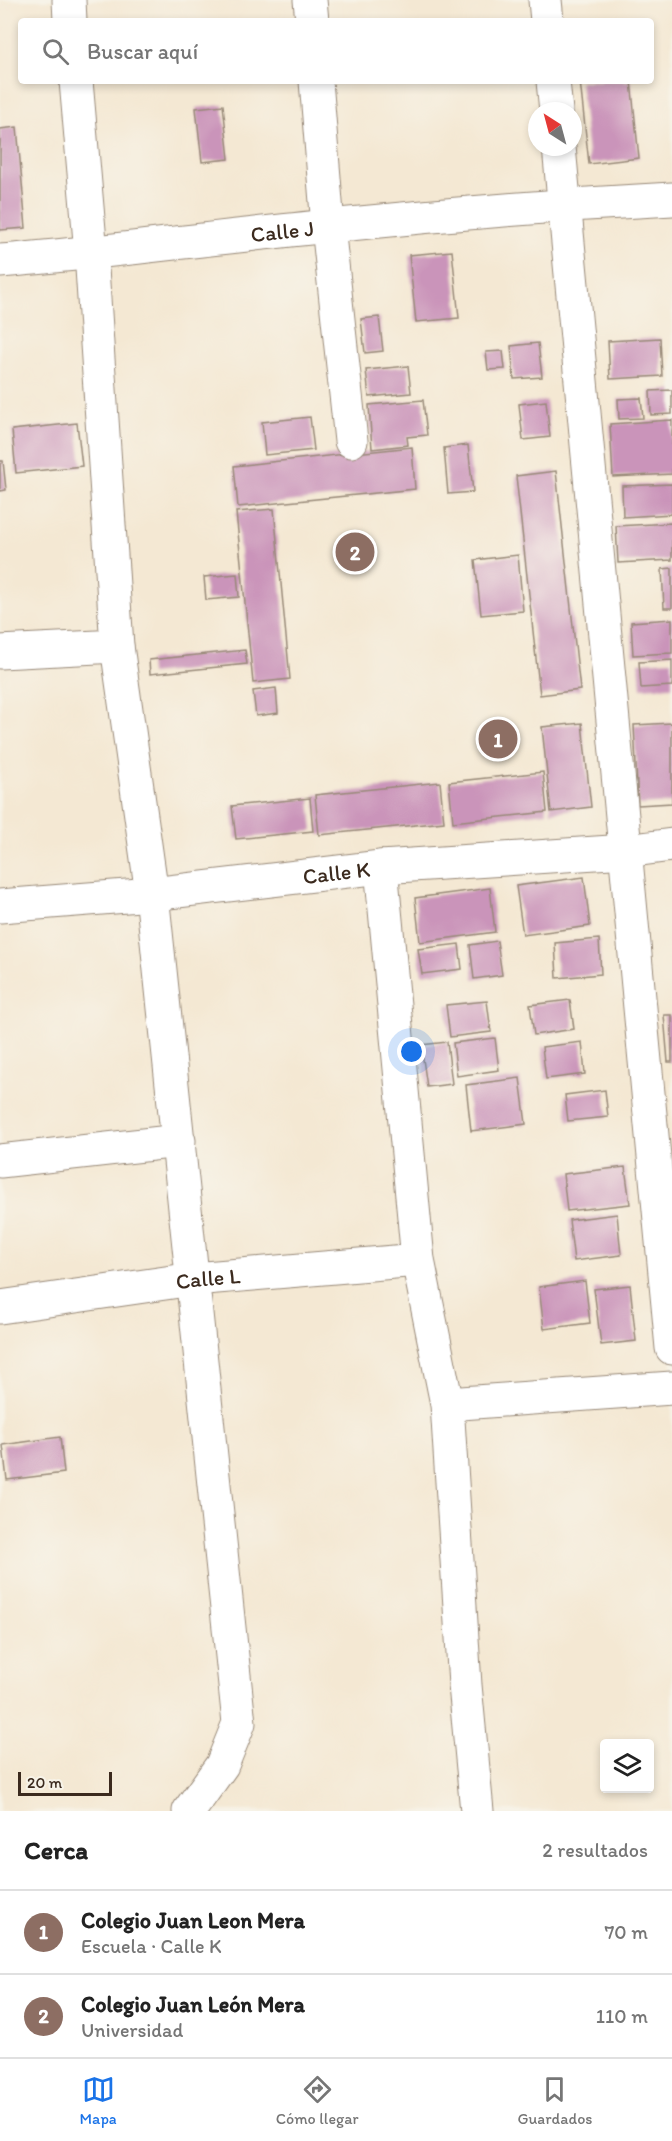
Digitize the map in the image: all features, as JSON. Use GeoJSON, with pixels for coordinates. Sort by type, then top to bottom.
{"type":"FeatureCollection","features":[{"type":"Feature","properties":{"kind":"street"},"geometry":{"type":"LineString","coordinates":[[69,0],[70,18]]}},
{"type":"Feature","properties":{"kind":"street"},"geometry":{"type":"LineString","coordinates":[[310,0],[312,18]]}},
{"type":"Feature","properties":{"kind":"street"},"geometry":{"type":"LineString","coordinates":[[546,0],[548,18]]}},
{"type":"Feature","properties":{"kind":"street"},"geometry":{"type":"LineString","coordinates":[[76,84],[91,254],[117,646],[152,894],[238,1723],[222,1765],[189,1811]]}},
{"type":"Feature","properties":{"kind":"street"},"geometry":{"type":"LineString","coordinates":[[316,84],[328,226],[351,441]]}},
{"type":"Feature","properties":{"kind":"street"},"geometry":{"type":"LineString","coordinates":[[553,84],[555,102]]}},
{"type":"Feature","properties":{"kind":"street"},"geometry":{"type":"LineString","coordinates":[[560,156],[672,1348]]}},
{"type":"Feature","properties":{"kind":"street","name":"Calle J"},"geometry":{"type":"LineString","coordinates":[[0,261],[91,254],[328,226],[565,204],[672,199]]}},
{"type":"Feature","properties":{"kind":"street"},"geometry":{"type":"LineString","coordinates":[[0,652],[117,646]]}},
{"type":"Feature","properties":{"kind":"street","name":"Calle K"},"geometry":{"type":"LineString","coordinates":[[0,906],[152,894],[381,867],[672,846]]}},
{"type":"Feature","properties":{"kind":"street"},"geometry":{"type":"LineString","coordinates":[[381,867],[418,1260],[447,1404],[465,1685],[477,1811]]}},
{"type":"Feature","properties":{"kind":"street"},"geometry":{"type":"LineString","coordinates":[[0,1161],[178,1141]]}},
{"type":"Feature","properties":{"kind":"street","name":"Calle L"},"geometry":{"type":"LineString","coordinates":[[0,1307],[193,1279],[418,1260]]}},
{"type":"Feature","properties":{"kind":"street"},"geometry":{"type":"LineString","coordinates":[[447,1404],[672,1388]]}},
{"type":"Feature","properties":{"kind":"building"},"geometry":{"type":"Polygon","coordinates":[[[580,84],[631,84],[639,158],[589,164],[580,84]]]}},
{"type":"Feature","properties":{"kind":"building"},"geometry":{"type":"Polygon","coordinates":[[[223,105],[229,159],[202,162],[196,108],[223,105]]]}},
{"type":"Feature","properties":{"kind":"building"},"geometry":{"type":"Polygon","coordinates":[[[17,127],[26,228],[0,230],[0,129],[17,127]]]}},
{"type":"Feature","properties":{"kind":"building"},"geometry":{"type":"Polygon","coordinates":[[[452,251],[459,318],[416,322],[409,255],[452,251]]]}},
{"type":"Feature","properties":{"kind":"building"},"geometry":{"type":"Polygon","coordinates":[[[379,317],[383,351],[365,353],[361,319],[379,317]]]}},
{"type":"Feature","properties":{"kind":"building"},"geometry":{"type":"Polygon","coordinates":[[[660,338],[662,376],[610,379],[608,341],[660,338]]]}},
{"type":"Feature","properties":{"kind":"building"},"geometry":{"type":"Polygon","coordinates":[[[538,343],[542,377],[514,379],[511,346],[538,343]]]}},
{"type":"Feature","properties":{"kind":"building"},"geometry":{"type":"Polygon","coordinates":[[[503,351],[505,369],[488,370],[486,352],[503,351]]]}},
{"type":"Feature","properties":{"kind":"building"},"geometry":{"type":"Polygon","coordinates":[[[408,366],[411,393],[369,397],[366,370],[408,366]]]}},
{"type":"Feature","properties":{"kind":"building"},"geometry":{"type":"Polygon","coordinates":[[[672,390],[672,414],[651,415],[650,391],[672,390]]]}},
{"type":"Feature","properties":{"kind":"building"},"geometry":{"type":"Polygon","coordinates":[[[641,398],[643,418],[619,419],[618,399],[641,398]]]}},
{"type":"Feature","properties":{"kind":"building"},"geometry":{"type":"Polygon","coordinates":[[[423,400],[427,435],[407,437],[408,445],[372,449],[369,405],[423,400]]]}},
{"type":"Feature","properties":{"kind":"building"},"geometry":{"type":"Polygon","coordinates":[[[546,401],[550,437],[523,440],[519,404],[546,401]]]}},
{"type":"Feature","properties":{"kind":"building"},"geometry":{"type":"Polygon","coordinates":[[[310,417],[314,450],[265,455],[262,422],[310,417]]]}},
{"type":"Feature","properties":{"kind":"building"},"geometry":{"type":"Polygon","coordinates":[[[672,420],[672,474],[613,477],[610,424],[672,420]]]}},
{"type":"Feature","properties":{"kind":"building"},"geometry":{"type":"Polygon","coordinates":[[[77,423],[82,466],[16,473],[12,430],[77,423]]]}},
{"type":"Feature","properties":{"kind":"building"},"geometry":{"type":"Polygon","coordinates":[[[468,445],[473,492],[448,494],[444,448],[468,445]]]}},
{"type":"Feature","properties":{"kind":"building"},"geometry":{"type":"Polygon","coordinates":[[[412,447],[415,489],[238,507],[234,466],[412,447]]]}},
{"type":"Feature","properties":{"kind":"building"},"geometry":{"type":"Polygon","coordinates":[[[0,461],[3,461],[6,490],[0,491],[0,461]]]}},
{"type":"Feature","properties":{"kind":"building"},"geometry":{"type":"Polygon","coordinates":[[[556,471],[580,690],[540,695],[516,476],[556,471]]]}},
{"type":"Feature","properties":{"kind":"building"},"geometry":{"type":"Polygon","coordinates":[[[672,484],[672,514],[623,517],[622,486],[672,484]]]}},
{"type":"Feature","properties":{"kind":"building"},"geometry":{"type":"Polygon","coordinates":[[[274,509],[290,679],[253,683],[236,512],[274,509]]]}},
{"type":"Feature","properties":{"kind":"building"},"geometry":{"type":"Polygon","coordinates":[[[672,523],[672,560],[618,563],[616,526],[672,523]]]}},
{"type":"Feature","properties":{"kind":"building"},"geometry":{"type":"Polygon","coordinates":[[[518,555],[523,611],[481,615],[475,560],[518,555]]]}},
{"type":"Feature","properties":{"kind":"building"},"geometry":{"type":"Polygon","coordinates":[[[672,568],[672,608],[664,608],[662,569],[672,568]]]}},
{"type":"Feature","properties":{"kind":"building"},"geometry":{"type":"Polygon","coordinates":[[[237,574],[239,597],[206,600],[204,577],[237,574]]]}},
{"type":"Feature","properties":{"kind":"building"},"geometry":{"type":"Polygon","coordinates":[[[672,619],[672,653],[633,655],[631,622],[672,619]]]}},
{"type":"Feature","properties":{"kind":"building"},"geometry":{"type":"Polygon","coordinates":[[[245,650],[247,664],[150,674],[149,660],[245,650]]]}},
{"type":"Feature","properties":{"kind":"building"},"geometry":{"type":"Polygon","coordinates":[[[672,660],[672,686],[641,688],[639,662],[672,660]]]}},
{"type":"Feature","properties":{"kind":"building"},"geometry":{"type":"Polygon","coordinates":[[[276,688],[278,713],[256,716],[253,691],[276,688]]]}},
{"type":"Feature","properties":{"kind":"building"},"geometry":{"type":"Polygon","coordinates":[[[582,723],[591,807],[551,812],[542,727],[582,723]]]}},
{"type":"Feature","properties":{"kind":"building"},"geometry":{"type":"Polygon","coordinates":[[[672,723],[672,803],[638,805],[634,725],[672,723]]]}},
{"type":"Feature","properties":{"kind":"building"},"geometry":{"type":"Polygon","coordinates":[[[543,772],[547,812],[453,822],[449,782],[543,772]]]}},
{"type":"Feature","properties":{"kind":"building"},"geometry":{"type":"Polygon","coordinates":[[[440,782],[444,822],[319,835],[315,795],[440,782]]]}},
{"type":"Feature","properties":{"kind":"building"},"geometry":{"type":"Polygon","coordinates":[[[310,798],[313,831],[236,839],[232,806],[310,798]]]}},
{"type":"Feature","properties":{"kind":"building"},"geometry":{"type":"Polygon","coordinates":[[[584,877],[590,926],[523,935],[516,886],[584,877]]]}},
{"type":"Feature","properties":{"kind":"building"},"geometry":{"type":"Polygon","coordinates":[[[490,888],[495,932],[420,942],[415,898],[490,888]]]}},
{"type":"Feature","properties":{"kind":"building"},"geometry":{"type":"Polygon","coordinates":[[[599,939],[601,974],[557,978],[555,943],[599,939]]]}},
{"type":"Feature","properties":{"kind":"building"},"geometry":{"type":"Polygon","coordinates":[[[497,941],[502,975],[474,979],[470,945],[497,941]]]}},
{"type":"Feature","properties":{"kind":"building"},"geometry":{"type":"Polygon","coordinates":[[[459,944],[462,969],[422,974],[418,949],[459,944]]]}},
{"type":"Feature","properties":{"kind":"building"},"geometry":{"type":"Polygon","coordinates":[[[570,1000],[574,1029],[534,1035],[530,1005],[570,1000]]]}},
{"type":"Feature","properties":{"kind":"building"},"geometry":{"type":"Polygon","coordinates":[[[487,1001],[491,1032],[450,1037],[446,1005],[487,1001]]]}},
{"type":"Feature","properties":{"kind":"building"},"geometry":{"type":"Polygon","coordinates":[[[664,1015],[672,1015],[672,1062],[668,1062],[664,1015]]]}},
{"type":"Feature","properties":{"kind":"building"},"geometry":{"type":"Polygon","coordinates":[[[495,1038],[499,1070],[457,1076],[453,1043],[495,1038]]]}},
{"type":"Feature","properties":{"kind":"building"},"geometry":{"type":"Polygon","coordinates":[[[447,1042],[452,1084],[427,1087],[421,1045],[447,1042]]]}},
{"type":"Feature","properties":{"kind":"building"},"geometry":{"type":"Polygon","coordinates":[[[582,1042],[585,1074],[546,1079],[542,1047],[582,1042]]]}},
{"type":"Feature","properties":{"kind":"building"},"geometry":{"type":"Polygon","coordinates":[[[520,1078],[526,1124],[471,1131],[466,1085],[520,1078]]]}},
{"type":"Feature","properties":{"kind":"building"},"geometry":{"type":"Polygon","coordinates":[[[605,1090],[608,1117],[568,1121],[565,1095],[605,1090]]]}},
{"type":"Feature","properties":{"kind":"building"},"geometry":{"type":"Polygon","coordinates":[[[625,1167],[630,1204],[567,1211],[563,1174],[625,1167]]]}},
{"type":"Feature","properties":{"kind":"building"},"geometry":{"type":"Polygon","coordinates":[[[617,1214],[621,1255],[574,1261],[569,1220],[617,1214]]]}},
{"type":"Feature","properties":{"kind":"building"},"geometry":{"type":"Polygon","coordinates":[[[585,1281],[590,1323],[544,1329],[539,1287],[585,1281]]]}},
{"type":"Feature","properties":{"kind":"building"},"geometry":{"type":"Polygon","coordinates":[[[630,1285],[636,1341],[601,1345],[594,1289],[630,1285]]]}},
{"type":"Feature","properties":{"kind":"building"},"geometry":{"type":"Polygon","coordinates":[[[60,1437],[64,1473],[7,1480],[3,1445],[60,1437]]]}},
{"type":"Feature","properties":{"kind":"place","name":"Colegio Juan León Mera"},"geometry":{"type":"Point","coordinates":[355,552]}},
{"type":"Feature","properties":{"kind":"place","name":"Colegio Juan Leon Mera"},"geometry":{"type":"Point","coordinates":[498,739]}}]}
